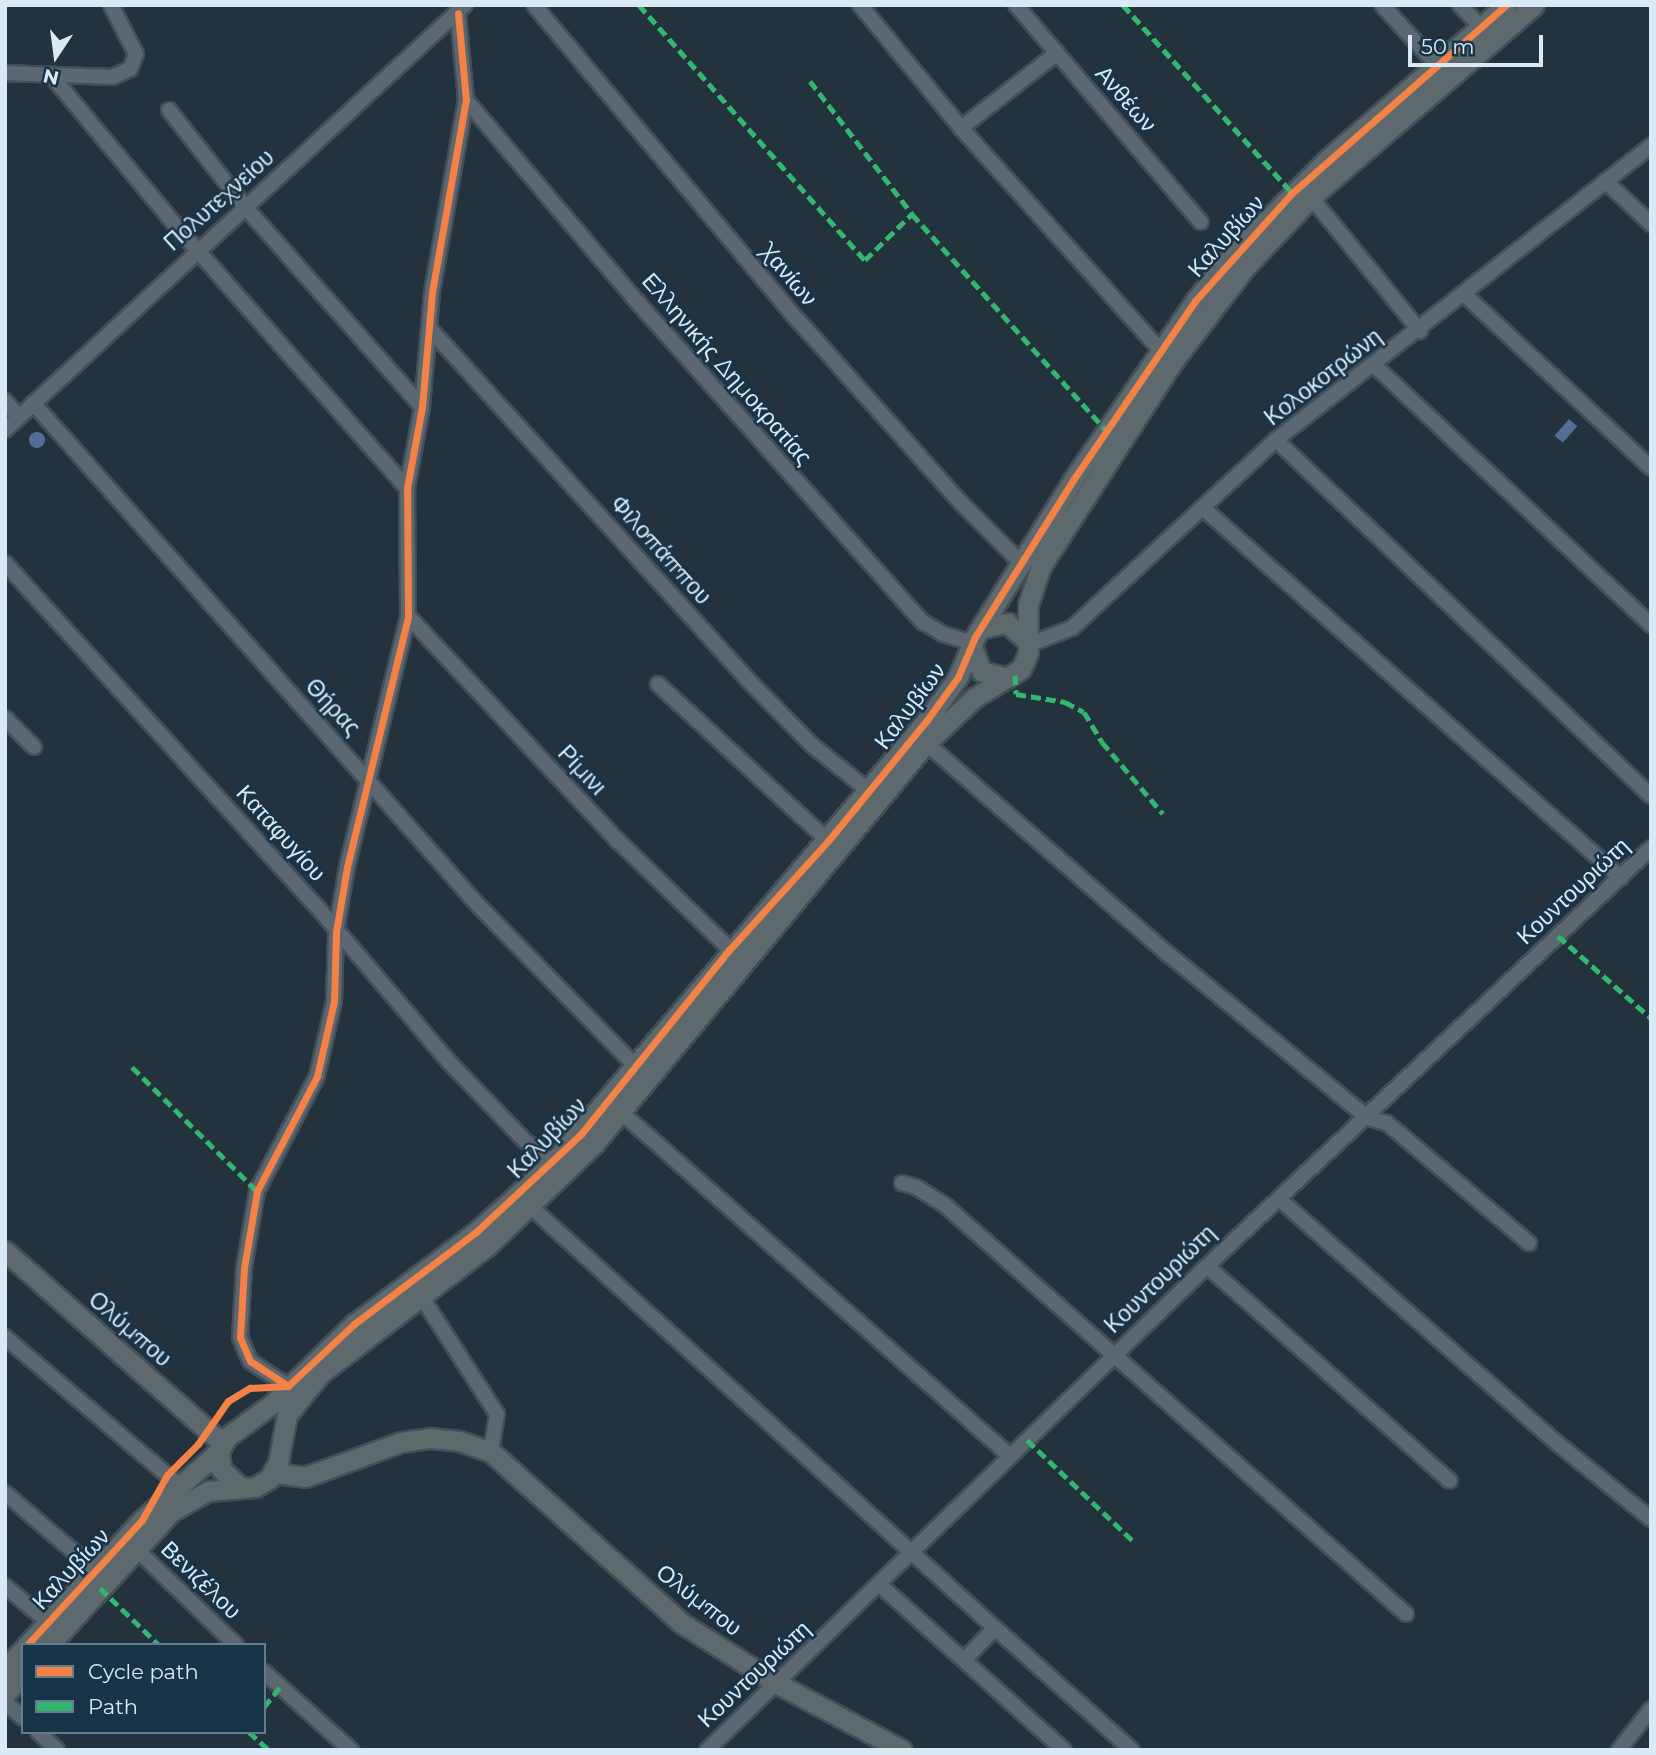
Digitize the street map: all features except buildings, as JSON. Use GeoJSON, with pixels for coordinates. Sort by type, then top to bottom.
{"type":"FeatureCollection","features":[{"type":"Feature","properties":{"kind":"main road","name":"Καλυβίων"},"geometry":{"type":"LineString","coordinates":[[29,1643],[95,1570],[180,1486],[225,1442],[254,1420],[347,1330],[476,1232],[553,1163],[730,949],[828,841],[958,677],[976,639],[1021,563],[1195,301],[1267,218],[1436,64],[1506,5]]}},
{"type":"Feature","properties":{"kind":"main road","name":"Καλυβίων"},"geometry":{"type":"LineString","coordinates":[[51,1643],[135,1548],[190,1499],[239,1486],[263,1484],[276,1463],[287,1415],[320,1374],[531,1207],[621,1112],[702,1007],[839,851],[926,743],[952,716],[1026,662],[1032,588],[1088,489],[1210,310],[1311,197],[1534,5]]}},
{"type":"Feature","properties":{"kind":"main road"},"geometry":{"type":"LineString","coordinates":[[976,639],[1007,623],[1027,642]]}},
{"type":"Feature","properties":{"kind":"main road","name":"Καλυβίων"},"geometry":{"type":"LineString","coordinates":[[976,639],[981,671],[1007,678]]}},
{"type":"Feature","properties":{"kind":"main road","name":"Ολύμπου"},"geometry":{"type":"LineString","coordinates":[[5,1251],[225,1442]]}},
{"type":"Feature","properties":{"kind":"main road"},"geometry":{"type":"LineString","coordinates":[[239,1486],[220,1469],[225,1442],[256,1429],[274,1443],[276,1463],[305,1477],[401,1442],[431,1438],[459,1441],[491,1452]]}},
{"type":"Feature","properties":{"kind":"main road","name":"Ολύμπου"},"geometry":{"type":"LineString","coordinates":[[491,1452],[683,1624],[778,1684],[902,1750]]}},
{"type":"Feature","properties":{"kind":"main road"},"geometry":{"type":"LineString","coordinates":[[5,1694],[10,1669],[21,1653]]}},
{"type":"Feature","properties":{"kind":"street"},"geometry":{"type":"LineString","coordinates":[[5,73],[112,77],[130,69],[136,54],[111,5]]}},
{"type":"Feature","properties":{"kind":"street","name":"Χανίων"},"geometry":{"type":"LineString","coordinates":[[534,5],[797,320],[960,502],[1021,563]]}},
{"type":"Feature","properties":{"kind":"street"},"geometry":{"type":"LineString","coordinates":[[860,5],[961,128],[1160,350]]}},
{"type":"Feature","properties":{"kind":"street","name":"Ανθέων"},"geometry":{"type":"LineString","coordinates":[[1016,5],[1201,222]]}},
{"type":"Feature","properties":{"kind":"street"},"geometry":{"type":"LineString","coordinates":[[1382,5],[1436,64]]}},
{"type":"Feature","properties":{"kind":"street"},"geometry":{"type":"LineString","coordinates":[[1460,5],[1481,27]]}},
{"type":"Feature","properties":{"kind":"street"},"geometry":{"type":"LineString","coordinates":[[288,1386],[250,1361],[240,1338],[244,1268],[257,1191],[317,1076],[334,1000],[336,932],[367,777],[408,616],[407,488],[422,407],[432,292],[466,100],[462,9]]}},
{"type":"Feature","properties":{"kind":"street","name":"Πολυτεχνείου"},"geometry":{"type":"LineString","coordinates":[[5,430],[462,9]]}},
{"type":"Feature","properties":{"kind":"street"},"geometry":{"type":"LineString","coordinates":[[961,128],[1057,53]]}},
{"type":"Feature","properties":{"kind":"street"},"geometry":{"type":"LineString","coordinates":[[50,74],[198,251],[407,488]]}},
{"type":"Feature","properties":{"kind":"street","name":"Ελληνικής Δημοκρατίας"},"geometry":{"type":"LineString","coordinates":[[466,100],[633,297],[923,622],[943,634],[976,639]]}},
{"type":"Feature","properties":{"kind":"street"},"geometry":{"type":"LineString","coordinates":[[169,110],[246,208],[422,407]]}},
{"type":"Feature","properties":{"kind":"street","name":"Κολοκοτρώνη"},"geometry":{"type":"LineString","coordinates":[[1027,642],[1072,628],[1276,440],[1420,331],[1651,146]]}},
{"type":"Feature","properties":{"kind":"street"},"geometry":{"type":"LineString","coordinates":[[1605,181],[1651,224]]}},
{"type":"Feature","properties":{"kind":"street"},"geometry":{"type":"LineString","coordinates":[[1311,197],[1420,331]]}},
{"type":"Feature","properties":{"kind":"street"},"geometry":{"type":"LineString","coordinates":[[1464,294],[1651,468]]}},
{"type":"Feature","properties":{"kind":"street","name":"Φιλοπάππου"},"geometry":{"type":"LineString","coordinates":[[430,329],[749,681],[812,744],[869,791]]}},
{"type":"Feature","properties":{"kind":"street"},"geometry":{"type":"LineString","coordinates":[[1374,365],[1651,625]]}},
{"type":"Feature","properties":{"kind":"street"},"geometry":{"type":"LineString","coordinates":[[5,401],[19,417]]}},
{"type":"Feature","properties":{"kind":"street","name":"Θήρας"},"geometry":{"type":"LineString","coordinates":[[33,403],[479,906],[635,1066]]}},
{"type":"Feature","properties":{"kind":"street"},"geometry":{"type":"LineString","coordinates":[[1276,440],[1651,796]]}},
{"type":"Feature","properties":{"kind":"street"},"geometry":{"type":"LineString","coordinates":[[1203,508],[1621,878]]}},
{"type":"Feature","properties":{"kind":"street","name":"Καταφυγίου"},"geometry":{"type":"LineString","coordinates":[[5,563],[458,1072],[524,1140],[553,1163]]}},
{"type":"Feature","properties":{"kind":"street","name":"Ρίμινι"},"geometry":{"type":"LineString","coordinates":[[408,616],[618,841],[730,949]]}},
{"type":"Feature","properties":{"kind":"street"},"geometry":{"type":"LineString","coordinates":[[658,684],[828,841]]}},
{"type":"Feature","properties":{"kind":"street"},"geometry":{"type":"LineString","coordinates":[[5,718],[34,747]]}},
{"type":"Feature","properties":{"kind":"street"},"geometry":{"type":"LineString","coordinates":[[926,743],[1167,953],[1368,1118],[1387,1123],[1529,1243]]}},
{"type":"Feature","properties":{"kind":"street","name":"Κουντουριώτη"},"geometry":{"type":"LineString","coordinates":[[707,1750],[1207,1266],[1368,1118],[1651,848]]}},
{"type":"Feature","properties":{"kind":"street"},"geometry":{"type":"LineString","coordinates":[[621,1112],[1010,1456]]}},
{"type":"Feature","properties":{"kind":"street"},"geometry":{"type":"LineString","coordinates":[[902,1183],[916,1187],[946,1206],[1406,1614]]}},
{"type":"Feature","properties":{"kind":"street"},"geometry":{"type":"LineString","coordinates":[[1279,1199],[1557,1443],[1651,1519]]}},
{"type":"Feature","properties":{"kind":"street"},"geometry":{"type":"LineString","coordinates":[[531,1207],[914,1550],[995,1628],[1132,1750]]}},
{"type":"Feature","properties":{"kind":"street"},"geometry":{"type":"LineString","coordinates":[[1207,1266],[1450,1481]]}},
{"type":"Feature","properties":{"kind":"street"},"geometry":{"type":"LineString","coordinates":[[421,1296],[497,1414],[491,1452]]}},
{"type":"Feature","properties":{"kind":"street"},"geometry":{"type":"LineString","coordinates":[[5,1337],[180,1486]]}},
{"type":"Feature","properties":{"kind":"street"},"geometry":{"type":"LineString","coordinates":[[5,1493],[95,1570]]}},
{"type":"Feature","properties":{"kind":"street","name":"Βενιζέλου"},"geometry":{"type":"LineString","coordinates":[[135,1548],[234,1643]]}},
{"type":"Feature","properties":{"kind":"street"},"geometry":{"type":"LineString","coordinates":[[880,1584],[966,1658],[1065,1750]]}},
{"type":"Feature","properties":{"kind":"street"},"geometry":{"type":"LineString","coordinates":[[5,1587],[48,1622]]}},
{"type":"Feature","properties":{"kind":"street"},"geometry":{"type":"LineString","coordinates":[[966,1658],[995,1628]]}},
{"type":"Feature","properties":{"kind":"street"},"geometry":{"type":"LineString","coordinates":[[266,1674],[351,1750]]}},
{"type":"Feature","properties":{"kind":"street"},"geometry":{"type":"LineString","coordinates":[[5,1702],[21,1716]]}},
{"type":"Feature","properties":{"kind":"street"},"geometry":{"type":"LineString","coordinates":[[1619,1750],[1651,1709]]}},
{"type":"Feature","properties":{"kind":"street"},"geometry":{"type":"LineString","coordinates":[[40,1734],[57,1750]]}},
{"type":"Feature","properties":{"kind":"water"},"geometry":{"type":"Polygon","coordinates":[[[1569,419],[1577,426],[1563,443],[1555,436],[1569,419]]]}},
{"type":"Feature","properties":{"kind":"water"},"geometry":{"type":"Polygon","coordinates":[[[34,432],[40,432],[45,440],[43,446],[34,448],[29,443],[29,437],[34,432]]]}},
{"type":"Feature","properties":{"kind":"marked path"},"geometry":{"type":"LineString","coordinates":[[639,5],[865,260],[912,214]]}},
{"type":"Feature","properties":{"kind":"marked path"},"geometry":{"type":"LineString","coordinates":[[1123,5],[1292,193]]}},
{"type":"Feature","properties":{"kind":"marked path"},"geometry":{"type":"LineString","coordinates":[[810,81],[912,214],[1106,430]]}},
{"type":"Feature","properties":{"kind":"marked path"},"geometry":{"type":"LineString","coordinates":[[1015,675],[1016,694],[1065,702],[1084,712],[1102,742],[1163,814]]}},
{"type":"Feature","properties":{"kind":"marked path"},"geometry":{"type":"LineString","coordinates":[[1558,936],[1651,1018]]}},
{"type":"Feature","properties":{"kind":"marked path"},"geometry":{"type":"LineString","coordinates":[[132,1067],[257,1191]]}},
{"type":"Feature","properties":{"kind":"marked path"},"geometry":{"type":"LineString","coordinates":[[1027,1440],[1134,1542]]}},
{"type":"Feature","properties":{"kind":"marked path"},"geometry":{"type":"LineString","coordinates":[[100,1588],[157,1643]]}},
{"type":"Feature","properties":{"kind":"marked path"},"geometry":{"type":"LineString","coordinates":[[266,1704],[280,1687]]}},
{"type":"Feature","properties":{"kind":"marked path"},"geometry":{"type":"LineString","coordinates":[[251,1734],[269,1750]]}},
{"type":"Feature","properties":{"kind":"cycle path"},"geometry":{"type":"LineString","coordinates":[[288,1386],[354,1324],[476,1232],[581,1134],[730,949],[828,841],[927,720],[958,677],[975,637],[1073,480],[1195,301],[1292,193],[1506,5]]}},
{"type":"Feature","properties":{"kind":"cycle path"},"geometry":{"type":"LineString","coordinates":[[288,1386],[250,1361],[240,1337],[244,1268],[257,1191],[317,1076],[334,1001],[336,932],[347,867],[408,616],[407,488],[422,407],[432,292],[466,100],[458,13]]}},
{"type":"Feature","properties":{"kind":"cycle path"},"geometry":{"type":"LineString","coordinates":[[29,1643],[142,1520],[167,1475],[198,1444],[228,1401],[250,1388],[288,1386]]}}]}
